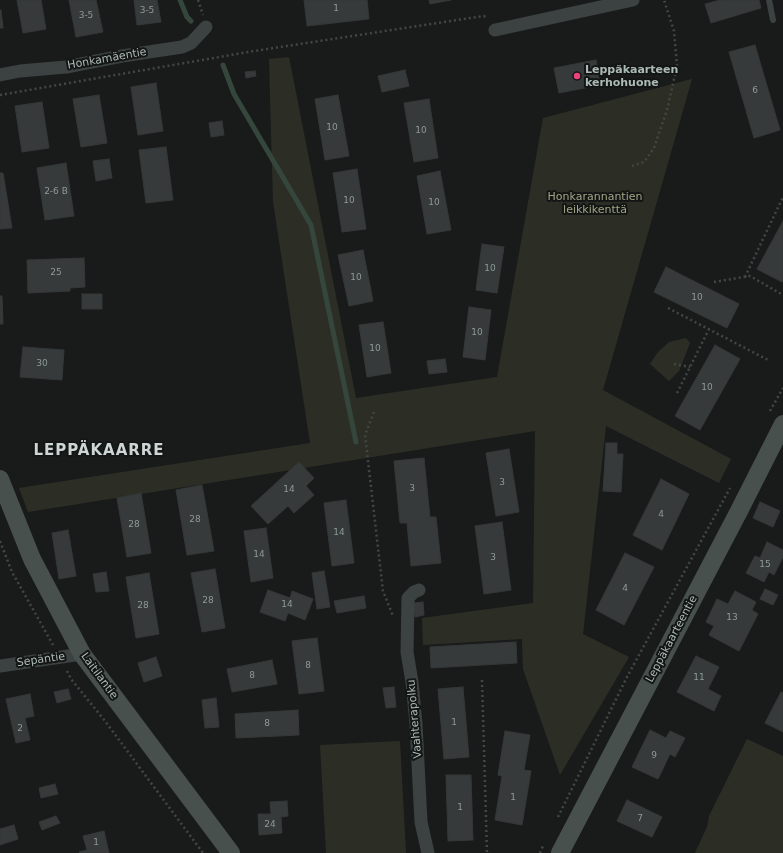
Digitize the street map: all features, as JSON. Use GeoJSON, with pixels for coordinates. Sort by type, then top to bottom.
{"type":"FeatureCollection","features":[{"type":"Feature","properties":{"kind":"street"},"geometry":{"type":"LineString","coordinates":[[495,30],[633,0]]}},
{"type":"Feature","properties":{"kind":"street","name":"Honkamäentie"},"geometry":{"type":"LineString","coordinates":[[0,75],[182,47],[191,43],[206,27]]}},
{"type":"Feature","properties":{"kind":"street","name":"Leppäkaarteentie"},"geometry":{"type":"LineString","coordinates":[[560,853],[740,511],[776,419]]}},
{"type":"Feature","properties":{"kind":"street","name":"Laitilantie"},"geometry":{"type":"LineString","coordinates":[[0,479],[32,559],[82,654],[231,853]]}},
{"type":"Feature","properties":{"kind":"street","name":"Vaahterapolku"},"geometry":{"type":"LineString","coordinates":[[419,590],[414,592],[408,598],[407,652],[412,682],[416,724],[421,822],[428,853]]}},
{"type":"Feature","properties":{"kind":"street","name":"Sepäntie"},"geometry":{"type":"LineString","coordinates":[[0,666],[82,654]]}},
{"type":"Feature","properties":{"kind":"lane"},"geometry":{"type":"LineString","coordinates":[[769,0],[773,20]]}},
{"type":"Feature","properties":{"kind":"path"},"geometry":{"type":"LineString","coordinates":[[632,166],[644,162],[654,148],[667,110],[677,66],[674,31],[664,0]]}},
{"type":"Feature","properties":{"kind":"path"},"geometry":{"type":"LineString","coordinates":[[0,95],[254,51],[484,16],[495,30]]}},
{"type":"Feature","properties":{"kind":"path"},"geometry":{"type":"LineString","coordinates":[[745,277],[783,197]]}},
{"type":"Feature","properties":{"kind":"path"},"geometry":{"type":"LineString","coordinates":[[714,282],[750,276],[783,295]]}},
{"type":"Feature","properties":{"kind":"path"},"geometry":{"type":"LineString","coordinates":[[668,308],[770,361]]}},
{"type":"Feature","properties":{"kind":"path"},"geometry":{"type":"LineString","coordinates":[[677,393],[709,329]]}},
{"type":"Feature","properties":{"kind":"path"},"geometry":{"type":"LineString","coordinates":[[674,364],[690,367]]}},
{"type":"Feature","properties":{"kind":"path"},"geometry":{"type":"LineString","coordinates":[[776,419],[783,388]]}},
{"type":"Feature","properties":{"kind":"path"},"geometry":{"type":"LineString","coordinates":[[374,412],[365,435],[383,591],[394,618]]}},
{"type":"Feature","properties":{"kind":"path"},"geometry":{"type":"LineString","coordinates":[[558,818],[627,677],[733,482]]}},
{"type":"Feature","properties":{"kind":"path"},"geometry":{"type":"LineString","coordinates":[[482,680],[487,853]]}},
{"type":"Feature","properties":{"kind":"path"},"geometry":{"type":"LineString","coordinates":[[540,853],[544,846]]}},
{"type":"Feature","properties":{"kind":"green space","name":"Honkarannantien leikkikenttä"},"geometry":{"type":"Polygon","coordinates":[[[289,57],[356,398],[497,377],[543,118],[692,79],[603,390],[731,459],[719,483],[606,426],[583,634],[629,657],[560,775],[523,669],[522,639],[423,645],[422,618],[533,603],[535,431],[28,512],[19,488],[310,443],[273,202],[269,59],[289,57]]]}},
{"type":"Feature","properties":{"kind":"green space"},"geometry":{"type":"Polygon","coordinates":[[[686,338],[690,343],[679,371],[669,381],[650,364],[658,352],[669,342],[686,338]]]}},
{"type":"Feature","properties":{"kind":"green space"},"geometry":{"type":"Polygon","coordinates":[[[747,739],[783,756],[783,853],[695,853],[707,827],[709,816],[747,739]]]}},
{"type":"Feature","properties":{"kind":"green space"},"geometry":{"type":"Polygon","coordinates":[[[400,741],[406,853],[326,853],[320,745],[400,741]]]}},
{"type":"Feature","properties":{"kind":"building"},"geometry":{"type":"Polygon","coordinates":[[[17,0],[41,0],[46,29],[23,33],[17,0]]]}},
{"type":"Feature","properties":{"kind":"building"},"geometry":{"type":"Polygon","coordinates":[[[69,0],[96,0],[103,32],[76,37],[69,0]]]}},
{"type":"Feature","properties":{"kind":"building"},"geometry":{"type":"Polygon","coordinates":[[[134,0],[157,0],[161,22],[137,25],[134,0]]]}},
{"type":"Feature","properties":{"kind":"building"},"geometry":{"type":"Polygon","coordinates":[[[304,0],[367,0],[369,19],[307,26],[304,0]]]}},
{"type":"Feature","properties":{"kind":"building"},"geometry":{"type":"Polygon","coordinates":[[[429,0],[451,0],[430,4],[429,0]]]}},
{"type":"Feature","properties":{"kind":"building"},"geometry":{"type":"Polygon","coordinates":[[[720,0],[759,0],[761,8],[711,23],[705,4],[720,0]]]}},
{"type":"Feature","properties":{"kind":"building"},"geometry":{"type":"Polygon","coordinates":[[[1,10],[3,28],[0,28],[1,10]]]}},
{"type":"Feature","properties":{"kind":"building"},"geometry":{"type":"Polygon","coordinates":[[[755,45],[780,130],[754,138],[729,52],[755,45]]]}},
{"type":"Feature","properties":{"kind":"building","name":"Leppäkaarteen kerhohuone"},"geometry":{"type":"Polygon","coordinates":[[[596,60],[600,85],[559,93],[554,68],[596,60]]]}},
{"type":"Feature","properties":{"kind":"building"},"geometry":{"type":"Polygon","coordinates":[[[405,70],[409,86],[382,92],[378,76],[405,70]]]}},
{"type":"Feature","properties":{"kind":"building"},"geometry":{"type":"Polygon","coordinates":[[[255,71],[256,76],[246,78],[245,72],[255,71]]]}},
{"type":"Feature","properties":{"kind":"building"},"geometry":{"type":"Polygon","coordinates":[[[156,83],[163,131],[138,135],[131,87],[156,83]]]}},
{"type":"Feature","properties":{"kind":"building"},"geometry":{"type":"Polygon","coordinates":[[[99,95],[107,143],[81,147],[73,99],[99,95]]]}},
{"type":"Feature","properties":{"kind":"building"},"geometry":{"type":"Polygon","coordinates":[[[338,95],[349,156],[325,160],[315,99],[338,95]]]}},
{"type":"Feature","properties":{"kind":"building"},"geometry":{"type":"Polygon","coordinates":[[[429,99],[438,158],[414,162],[404,103],[429,99]]]}},
{"type":"Feature","properties":{"kind":"building"},"geometry":{"type":"Polygon","coordinates":[[[42,102],[49,148],[22,152],[15,106],[42,102]]]}},
{"type":"Feature","properties":{"kind":"building"},"geometry":{"type":"Polygon","coordinates":[[[222,121],[224,135],[211,137],[209,123],[222,121]]]}},
{"type":"Feature","properties":{"kind":"building"},"geometry":{"type":"Polygon","coordinates":[[[166,147],[173,200],[146,203],[139,150],[166,147]]]}},
{"type":"Feature","properties":{"kind":"building"},"geometry":{"type":"Polygon","coordinates":[[[109,159],[112,178],[96,181],[93,161],[109,159]]]}},
{"type":"Feature","properties":{"kind":"building"},"geometry":{"type":"Polygon","coordinates":[[[66,163],[74,216],[45,220],[37,168],[66,163]]]}},
{"type":"Feature","properties":{"kind":"building"},"geometry":{"type":"Polygon","coordinates":[[[357,169],[366,229],[342,232],[333,173],[357,169]]]}},
{"type":"Feature","properties":{"kind":"building"},"geometry":{"type":"Polygon","coordinates":[[[440,171],[451,230],[427,234],[417,176],[440,171]]]}},
{"type":"Feature","properties":{"kind":"building"},"geometry":{"type":"Polygon","coordinates":[[[0,173],[3,173],[12,228],[0,229],[0,173]]]}},
{"type":"Feature","properties":{"kind":"building"},"geometry":{"type":"Polygon","coordinates":[[[783,221],[783,280],[782,282],[757,269],[783,221]]]}},
{"type":"Feature","properties":{"kind":"building"},"geometry":{"type":"Polygon","coordinates":[[[482,244],[504,247],[497,293],[476,290],[482,244]]]}},
{"type":"Feature","properties":{"kind":"building"},"geometry":{"type":"Polygon","coordinates":[[[363,250],[373,301],[349,306],[338,255],[363,250]]]}},
{"type":"Feature","properties":{"kind":"building"},"geometry":{"type":"Polygon","coordinates":[[[84,258],[85,287],[70,288],[70,291],[28,293],[27,260],[84,258]]]}},
{"type":"Feature","properties":{"kind":"building"},"geometry":{"type":"Polygon","coordinates":[[[666,267],[739,304],[727,328],[654,292],[666,267]]]}},
{"type":"Feature","properties":{"kind":"building"},"geometry":{"type":"Polygon","coordinates":[[[82,294],[102,294],[102,309],[82,309],[82,294]]]}},
{"type":"Feature","properties":{"kind":"building"},"geometry":{"type":"Polygon","coordinates":[[[0,296],[2,296],[3,324],[0,324],[0,296]]]}},
{"type":"Feature","properties":{"kind":"building"},"geometry":{"type":"Polygon","coordinates":[[[469,307],[491,310],[485,360],[463,357],[469,307]]]}},
{"type":"Feature","properties":{"kind":"building"},"geometry":{"type":"Polygon","coordinates":[[[383,322],[391,373],[367,377],[359,325],[383,322]]]}},
{"type":"Feature","properties":{"kind":"building"},"geometry":{"type":"Polygon","coordinates":[[[715,345],[740,359],[700,430],[675,416],[715,345]]]}},
{"type":"Feature","properties":{"kind":"building"},"geometry":{"type":"Polygon","coordinates":[[[23,347],[64,350],[62,380],[20,377],[23,347]]]}},
{"type":"Feature","properties":{"kind":"building"},"geometry":{"type":"Polygon","coordinates":[[[445,359],[447,372],[429,374],[427,361],[445,359]]]}},
{"type":"Feature","properties":{"kind":"building"},"geometry":{"type":"Polygon","coordinates":[[[606,443],[617,443],[617,454],[623,454],[621,492],[603,491],[606,443]]]}},
{"type":"Feature","properties":{"kind":"building"},"geometry":{"type":"Polygon","coordinates":[[[509,449],[519,512],[496,516],[486,453],[509,449]]]}},
{"type":"Feature","properties":{"kind":"building"},"geometry":{"type":"Polygon","coordinates":[[[424,458],[430,517],[436,517],[441,563],[411,566],[407,523],[400,523],[394,461],[424,458]]]}},
{"type":"Feature","properties":{"kind":"building"},"geometry":{"type":"Polygon","coordinates":[[[299,462],[314,478],[306,486],[314,495],[294,513],[288,506],[268,524],[251,506],[299,462]]]}},
{"type":"Feature","properties":{"kind":"building"},"geometry":{"type":"Polygon","coordinates":[[[661,479],[689,494],[662,550],[633,535],[661,479]]]}},
{"type":"Feature","properties":{"kind":"building"},"geometry":{"type":"Polygon","coordinates":[[[202,485],[214,551],[187,555],[176,490],[202,485]]]}},
{"type":"Feature","properties":{"kind":"building"},"geometry":{"type":"Polygon","coordinates":[[[141,493],[151,553],[127,557],[117,498],[141,493]]]}},
{"type":"Feature","properties":{"kind":"building"},"geometry":{"type":"Polygon","coordinates":[[[346,500],[354,563],[332,566],[324,503],[346,500]]]}},
{"type":"Feature","properties":{"kind":"building"},"geometry":{"type":"Polygon","coordinates":[[[760,502],[780,511],[773,527],[753,518],[760,502]]]}},
{"type":"Feature","properties":{"kind":"building"},"geometry":{"type":"Polygon","coordinates":[[[502,522],[511,590],[484,594],[475,526],[502,522]]]}},
{"type":"Feature","properties":{"kind":"building"},"geometry":{"type":"Polygon","coordinates":[[[266,528],[273,578],[251,582],[244,531],[266,528]]]}},
{"type":"Feature","properties":{"kind":"building"},"geometry":{"type":"Polygon","coordinates":[[[68,530],[76,576],[59,579],[52,533],[68,530]]]}},
{"type":"Feature","properties":{"kind":"building"},"geometry":{"type":"Polygon","coordinates":[[[767,542],[783,550],[783,557],[774,575],[769,572],[764,582],[746,573],[755,556],[760,558],[767,542]]]}},
{"type":"Feature","properties":{"kind":"building"},"geometry":{"type":"Polygon","coordinates":[[[625,553],[654,567],[624,625],[596,610],[625,553]]]}},
{"type":"Feature","properties":{"kind":"building"},"geometry":{"type":"Polygon","coordinates":[[[215,569],[225,628],[202,632],[191,573],[215,569]]]}},
{"type":"Feature","properties":{"kind":"building"},"geometry":{"type":"Polygon","coordinates":[[[324,571],[330,607],[317,609],[312,573],[324,571]]]}},
{"type":"Feature","properties":{"kind":"building"},"geometry":{"type":"Polygon","coordinates":[[[106,572],[109,591],[96,592],[93,574],[106,572]]]}},
{"type":"Feature","properties":{"kind":"building"},"geometry":{"type":"Polygon","coordinates":[[[149,573],[159,634],[136,638],[126,577],[149,573]]]}},
{"type":"Feature","properties":{"kind":"building"},"geometry":{"type":"Polygon","coordinates":[[[765,589],[778,595],[773,605],[760,599],[765,589]]]}},
{"type":"Feature","properties":{"kind":"building"},"geometry":{"type":"Polygon","coordinates":[[[268,590],[290,598],[292,591],[313,599],[305,620],[288,613],[285,621],[260,612],[268,590]]]}},
{"type":"Feature","properties":{"kind":"building"},"geometry":{"type":"Polygon","coordinates":[[[735,591],[756,602],[752,610],[758,614],[739,651],[709,635],[714,626],[706,622],[717,599],[728,604],[735,591]]]}},
{"type":"Feature","properties":{"kind":"building"},"geometry":{"type":"Polygon","coordinates":[[[364,596],[366,608],[337,613],[334,601],[364,596]]]}},
{"type":"Feature","properties":{"kind":"building"},"geometry":{"type":"Polygon","coordinates":[[[423,602],[424,615],[415,617],[413,603],[423,602]]]}},
{"type":"Feature","properties":{"kind":"building"},"geometry":{"type":"Polygon","coordinates":[[[317,638],[324,691],[299,694],[292,641],[317,638]]]}},
{"type":"Feature","properties":{"kind":"building"},"geometry":{"type":"Polygon","coordinates":[[[516,642],[517,663],[431,668],[430,647],[516,642]]]}},
{"type":"Feature","properties":{"kind":"building"},"geometry":{"type":"Polygon","coordinates":[[[696,656],[719,667],[708,689],[721,696],[714,711],[677,692],[696,656]]]}},
{"type":"Feature","properties":{"kind":"building"},"geometry":{"type":"Polygon","coordinates":[[[156,657],[162,676],[144,682],[138,663],[156,657]]]}},
{"type":"Feature","properties":{"kind":"building"},"geometry":{"type":"Polygon","coordinates":[[[272,660],[277,684],[232,692],[227,669],[272,660]]]}},
{"type":"Feature","properties":{"kind":"building"},"geometry":{"type":"Polygon","coordinates":[[[394,687],[396,707],[386,708],[383,688],[394,687]]]}},
{"type":"Feature","properties":{"kind":"building"},"geometry":{"type":"Polygon","coordinates":[[[463,687],[469,757],[444,759],[438,689],[463,687]]]}},
{"type":"Feature","properties":{"kind":"building"},"geometry":{"type":"Polygon","coordinates":[[[68,689],[71,699],[57,703],[54,692],[68,689]]]}},
{"type":"Feature","properties":{"kind":"building"},"geometry":{"type":"Polygon","coordinates":[[[781,692],[783,693],[783,732],[765,723],[781,692]]]}},
{"type":"Feature","properties":{"kind":"building"},"geometry":{"type":"Polygon","coordinates":[[[30,694],[34,716],[25,718],[30,740],[16,743],[6,699],[30,694]]]}},
{"type":"Feature","properties":{"kind":"building"},"geometry":{"type":"Polygon","coordinates":[[[216,698],[219,727],[205,728],[202,700],[216,698]]]}},
{"type":"Feature","properties":{"kind":"building"},"geometry":{"type":"Polygon","coordinates":[[[298,710],[299,735],[236,738],[235,714],[298,710]]]}},
{"type":"Feature","properties":{"kind":"building"},"geometry":{"type":"Polygon","coordinates":[[[650,730],[666,738],[670,731],[685,738],[675,757],[670,754],[658,779],[632,767],[650,730]]]}},
{"type":"Feature","properties":{"kind":"building"},"geometry":{"type":"Polygon","coordinates":[[[505,731],[530,735],[524,770],[531,771],[522,825],[495,820],[502,776],[498,775],[505,731]]]}},
{"type":"Feature","properties":{"kind":"building"},"geometry":{"type":"Polygon","coordinates":[[[446,775],[471,775],[473,840],[448,841],[446,775]]]}},
{"type":"Feature","properties":{"kind":"building"},"geometry":{"type":"Polygon","coordinates":[[[55,784],[58,794],[41,798],[39,788],[55,784]]]}},
{"type":"Feature","properties":{"kind":"building"},"geometry":{"type":"Polygon","coordinates":[[[627,800],[662,817],[652,837],[617,821],[627,800]]]}},
{"type":"Feature","properties":{"kind":"building"},"geometry":{"type":"Polygon","coordinates":[[[287,801],[288,816],[281,817],[282,833],[259,835],[258,814],[271,814],[270,802],[287,801]]]}},
{"type":"Feature","properties":{"kind":"building"},"geometry":{"type":"Polygon","coordinates":[[[56,816],[60,823],[42,830],[39,822],[56,816]]]}},
{"type":"Feature","properties":{"kind":"building"},"geometry":{"type":"Polygon","coordinates":[[[14,825],[18,839],[0,845],[0,829],[14,825]]]}},
{"type":"Feature","properties":{"kind":"building"},"geometry":{"type":"Polygon","coordinates":[[[104,831],[109,853],[79,852],[87,850],[83,836],[104,831]]]}},
{"type":"Feature","properties":{"kind":"waterway"},"geometry":{"type":"LineString","coordinates":[[180,0],[187,17],[191,21]]}},
{"type":"Feature","properties":{"kind":"waterway"},"geometry":{"type":"LineString","coordinates":[[223,65],[234,94],[311,225],[356,442]]}},
{"type":"Feature","properties":{"kind":"place","name":"Leppäkaarteen kerhohuone"},"geometry":{"type":"Point","coordinates":[577,76]}},
{"type":"Feature","properties":{"kind":"district","name":"LEPPÄKAARRE"},"geometry":{"type":"Point","coordinates":[99,451]}}]}
